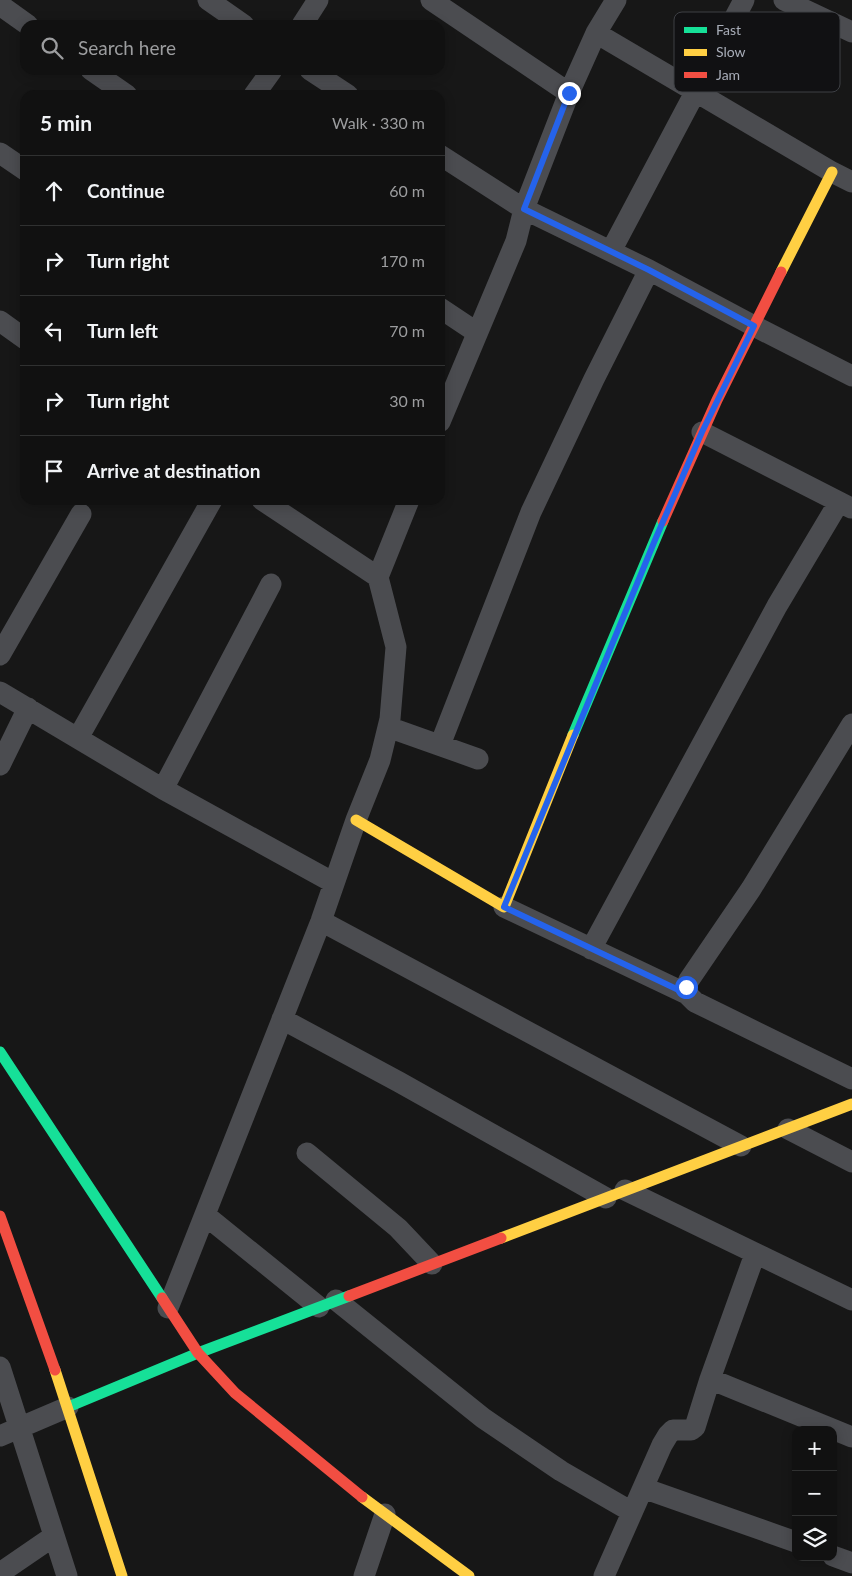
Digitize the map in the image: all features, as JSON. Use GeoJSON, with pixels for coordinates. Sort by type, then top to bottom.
{"type":"FeatureCollection","features":[{"type":"Feature","properties":{"kind":"street"},"geometry":{"type":"LineString","coordinates":[[208,0],[237,20]]}},
{"type":"Feature","properties":{"kind":"street"},"geometry":{"type":"LineString","coordinates":[[305,20],[318,0]]}},
{"type":"Feature","properties":{"kind":"street"},"geometry":{"type":"LineString","coordinates":[[431,0],[569,93]]}},
{"type":"Feature","properties":{"kind":"street"},"geometry":{"type":"LineString","coordinates":[[445,410],[516,240],[524,209],[569,93],[596,33],[616,0]]}},
{"type":"Feature","properties":{"kind":"street"},"geometry":{"type":"LineString","coordinates":[[738,12],[744,0]]}},
{"type":"Feature","properties":{"kind":"street"},"geometry":{"type":"LineString","coordinates":[[784,0],[810,12]]}},
{"type":"Feature","properties":{"kind":"street"},"geometry":{"type":"LineString","coordinates":[[0,5],[21,20]]}},
{"type":"Feature","properties":{"kind":"street"},"geometry":{"type":"LineString","coordinates":[[840,26],[852,32]]}},
{"type":"Feature","properties":{"kind":"street"},"geometry":{"type":"LineString","coordinates":[[596,33],[674,79]]}},
{"type":"Feature","properties":{"kind":"street"},"geometry":{"type":"LineString","coordinates":[[98,75],[120,90]]}},
{"type":"Feature","properties":{"kind":"street"},"geometry":{"type":"LineString","coordinates":[[258,90],[268,75]]}},
{"type":"Feature","properties":{"kind":"street"},"geometry":{"type":"LineString","coordinates":[[318,75],[340,90]]}},
{"type":"Feature","properties":{"kind":"street"},"geometry":{"type":"LineString","coordinates":[[611,252],[695,92],[852,182]]}},
{"type":"Feature","properties":{"kind":"street"},"geometry":{"type":"LineString","coordinates":[[0,153],[20,167]]}},
{"type":"Feature","properties":{"kind":"street"},"geometry":{"type":"LineString","coordinates":[[445,158],[524,209],[649,270],[852,376]]}},
{"type":"Feature","properties":{"kind":"street"},"geometry":{"type":"LineString","coordinates":[[504,907],[602,666],[702,432],[832,172]]}},
{"type":"Feature","properties":{"kind":"street"},"geometry":{"type":"LineString","coordinates":[[440,745],[531,512],[594,379],[649,270]]}},
{"type":"Feature","properties":{"kind":"street"},"geometry":{"type":"LineString","coordinates":[[445,311],[476,332]]}},
{"type":"Feature","properties":{"kind":"street"},"geometry":{"type":"LineString","coordinates":[[0,321],[20,335]]}},
{"type":"Feature","properties":{"kind":"street"},"geometry":{"type":"LineString","coordinates":[[591,949],[777,606],[846,505],[702,432]]}},
{"type":"Feature","properties":{"kind":"street"},"geometry":{"type":"LineString","coordinates":[[78,738],[209,505]]}},
{"type":"Feature","properties":{"kind":"street"},"geometry":{"type":"LineString","coordinates":[[270,505],[378,577]]}},
{"type":"Feature","properties":{"kind":"street"},"geometry":{"type":"LineString","coordinates":[[168,1308],[321,921],[356,820],[380,760],[390,719],[396,647],[378,577],[407,505]]}},
{"type":"Feature","properties":{"kind":"street"},"geometry":{"type":"LineString","coordinates":[[0,655],[82,514]]}},
{"type":"Feature","properties":{"kind":"street"},"geometry":{"type":"LineString","coordinates":[[163,789],[271,584]]}},
{"type":"Feature","properties":{"kind":"street"},"geometry":{"type":"LineString","coordinates":[[0,692],[163,789],[334,882]]}},
{"type":"Feature","properties":{"kind":"street"},"geometry":{"type":"LineString","coordinates":[[0,765],[28,708]]}},
{"type":"Feature","properties":{"kind":"street"},"geometry":{"type":"LineString","coordinates":[[388,727],[478,759]]}},
{"type":"Feature","properties":{"kind":"street"},"geometry":{"type":"LineString","coordinates":[[687,994],[686,987],[689,980],[751,889],[849,736]]}},
{"type":"Feature","properties":{"kind":"street"},"geometry":{"type":"LineString","coordinates":[[356,820],[504,907],[687,994],[695,1002],[852,1079]]}},
{"type":"Feature","properties":{"kind":"street"},"geometry":{"type":"LineString","coordinates":[[321,921],[741,1146]]}},
{"type":"Feature","properties":{"kind":"street"},"geometry":{"type":"LineString","coordinates":[[282,1019],[615,1194],[755,1254],[852,1300]]}},
{"type":"Feature","properties":{"kind":"street"},"geometry":{"type":"LineString","coordinates":[[0,1052],[198,1353],[234,1393],[386,1514],[468,1576]]}},
{"type":"Feature","properties":{"kind":"street"},"geometry":{"type":"LineString","coordinates":[[18,1428],[198,1353],[852,1104]]}},
{"type":"Feature","properties":{"kind":"street"},"geometry":{"type":"LineString","coordinates":[[788,1129],[852,1162]]}},
{"type":"Feature","properties":{"kind":"street"},"geometry":{"type":"LineString","coordinates":[[307,1153],[398,1228],[432,1264]]}},
{"type":"Feature","properties":{"kind":"street"},"geometry":{"type":"LineString","coordinates":[[204,1215],[328,1303],[483,1418],[561,1471],[632,1512]]}},
{"type":"Feature","properties":{"kind":"street"},"geometry":{"type":"LineString","coordinates":[[0,1216],[62,1409],[122,1576]]}},
{"type":"Feature","properties":{"kind":"street"},"geometry":{"type":"LineString","coordinates":[[604,1576],[642,1488],[668,1435],[673,1430],[690,1430],[695,1426],[755,1254]]}},
{"type":"Feature","properties":{"kind":"street"},"geometry":{"type":"LineString","coordinates":[[0,1367],[67,1576]]}},
{"type":"Feature","properties":{"kind":"street"},"geometry":{"type":"LineString","coordinates":[[710,1379],[852,1436]]}},
{"type":"Feature","properties":{"kind":"street"},"geometry":{"type":"LineString","coordinates":[[642,1488],[792,1541]]}},
{"type":"Feature","properties":{"kind":"street"},"geometry":{"type":"LineString","coordinates":[[364,1576],[386,1514]]}},
{"type":"Feature","properties":{"kind":"street"},"geometry":{"type":"LineString","coordinates":[[0,1573],[54,1536]]}},
{"type":"Feature","properties":{"kind":"street"},"geometry":{"type":"LineString","coordinates":[[837,1557],[852,1563]]}},
{"type":"Feature","properties":{"kind":"traffic: fast"},"geometry":{"type":"LineString","coordinates":[[573,735],[663,521]]}},
{"type":"Feature","properties":{"kind":"traffic: fast"},"geometry":{"type":"LineString","coordinates":[[0,1052],[162,1298]]}},
{"type":"Feature","properties":{"kind":"traffic: fast"},"geometry":{"type":"LineString","coordinates":[[68,1407],[198,1353],[349,1296]]}},
{"type":"Feature","properties":{"kind":"traffic: slow"},"geometry":{"type":"LineString","coordinates":[[781,272],[832,172]]}},
{"type":"Feature","properties":{"kind":"traffic: slow"},"geometry":{"type":"LineString","coordinates":[[356,820],[504,907],[573,735]]}},
{"type":"Feature","properties":{"kind":"traffic: slow"},"geometry":{"type":"LineString","coordinates":[[501,1238],[852,1104]]}},
{"type":"Feature","properties":{"kind":"traffic: slow"},"geometry":{"type":"LineString","coordinates":[[55,1370],[122,1576]]}},
{"type":"Feature","properties":{"kind":"traffic: slow"},"geometry":{"type":"LineString","coordinates":[[362,1497],[469,1576]]}},
{"type":"Feature","properties":{"kind":"traffic: jam"},"geometry":{"type":"LineString","coordinates":[[663,521],[717,400],[781,272]]}},
{"type":"Feature","properties":{"kind":"traffic: jam"},"geometry":{"type":"LineString","coordinates":[[0,1216],[55,1370]]}},
{"type":"Feature","properties":{"kind":"traffic: jam"},"geometry":{"type":"LineString","coordinates":[[349,1296],[501,1238]]}},
{"type":"Feature","properties":{"kind":"traffic: jam"},"geometry":{"type":"LineString","coordinates":[[162,1298],[198,1353],[235,1393],[362,1497]]}},
{"type":"Feature","properties":{"kind":"route"},"geometry":{"type":"LineString","coordinates":[[569,93],[524,209],[649,270],[754,326],[702,432],[655,540],[504,907],[687,994],[686,987]]}}]}
